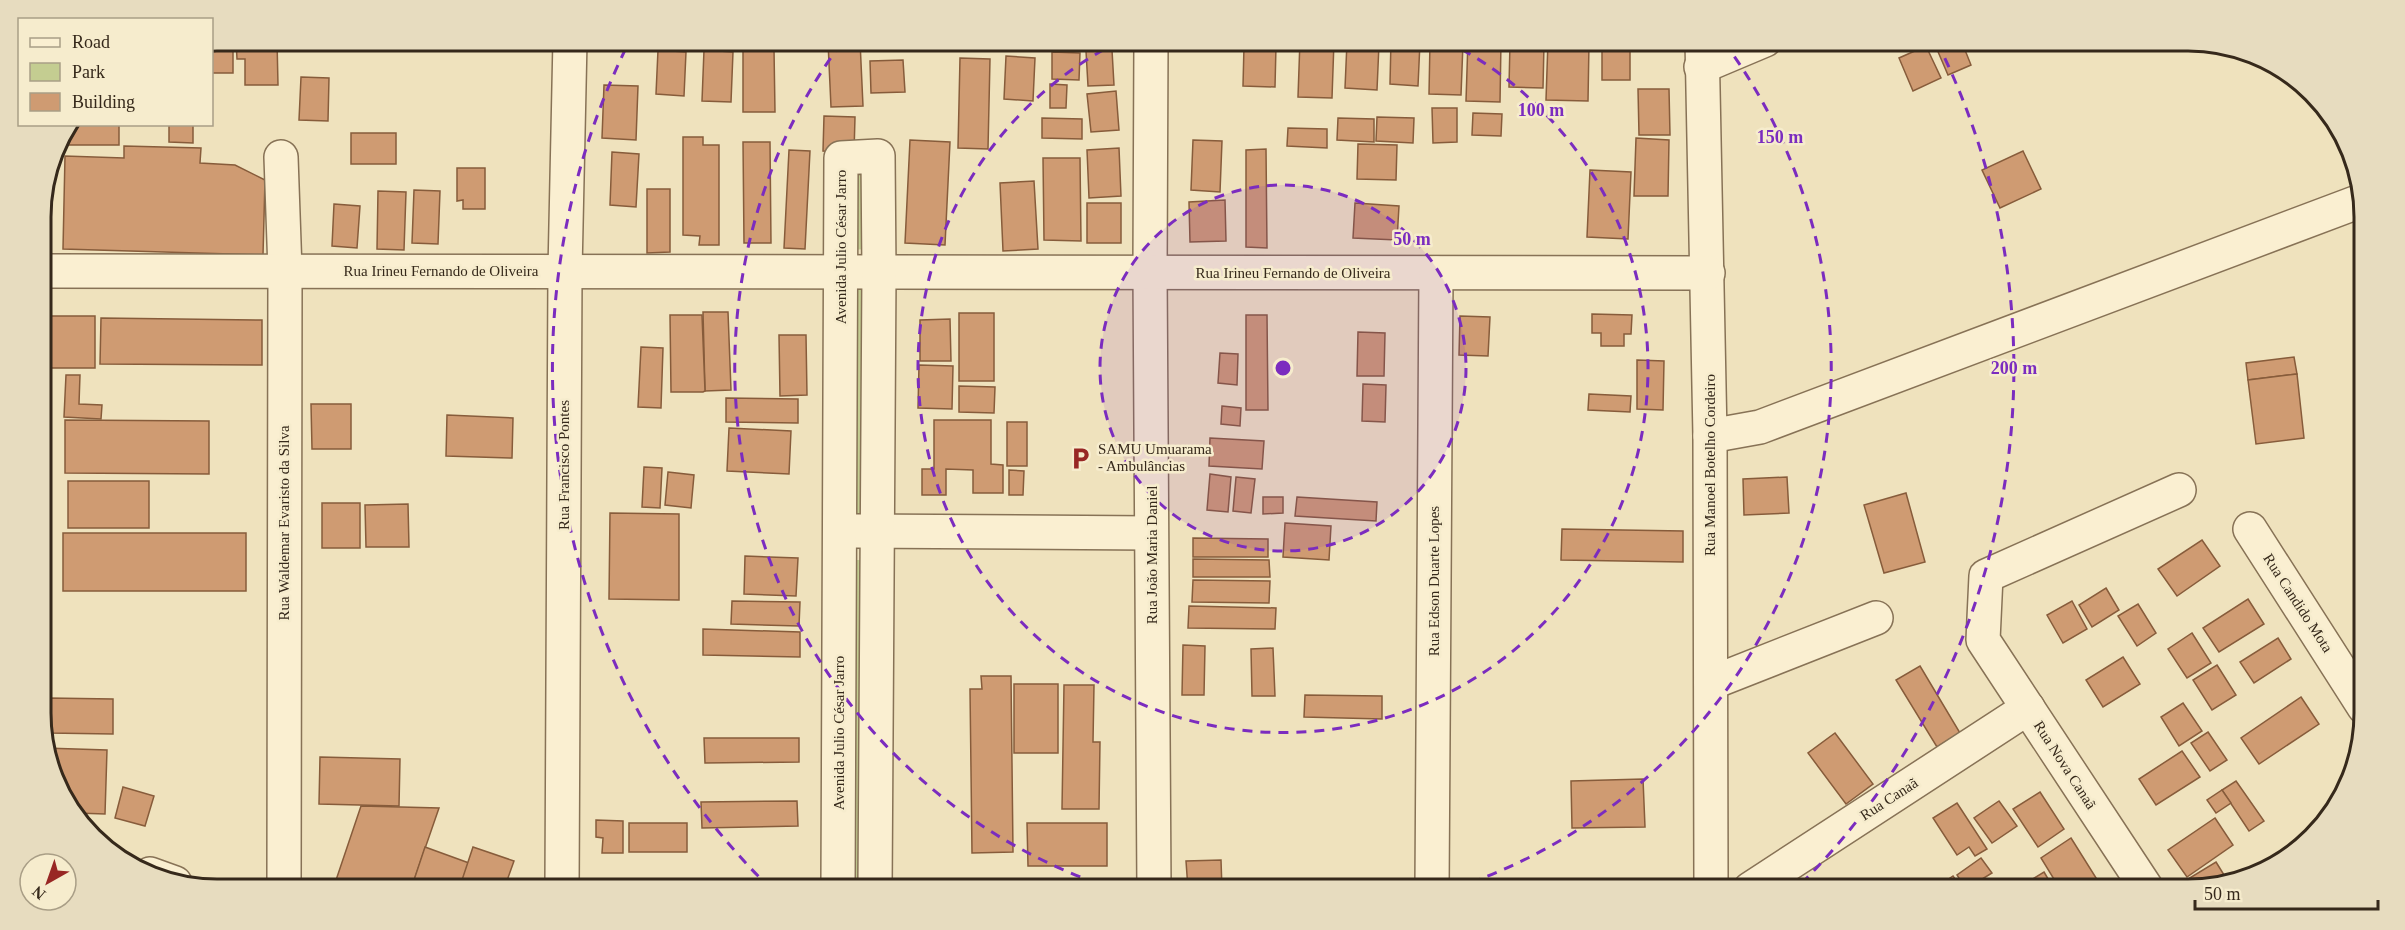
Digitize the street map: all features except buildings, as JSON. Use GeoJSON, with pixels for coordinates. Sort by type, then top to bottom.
{"type":"FeatureCollection","features":[{"type":"Feature","properties":{"kind":"street","name":"Rua Francisco Pontes"},"geometry":{"type":"LineString","coordinates":[[561,879],[565,272],[570,51]]}},
{"type":"Feature","properties":{"kind":"street","name":"Rua João Maria Daniel"},"geometry":{"type":"LineString","coordinates":[[1151,51],[1154,879]]}},
{"type":"Feature","properties":{"kind":"street","name":"Rua Manoel Botelho Cordeiro"},"geometry":{"type":"LineString","coordinates":[[1702,54],[1710,436],[1711,879]]}},
{"type":"Feature","properties":{"kind":"street","name":"Avenida Julio César Jarro"},"geometry":{"type":"LineString","coordinates":[[838,879],[841,158],[878,156],[875,879]]}},
{"type":"Feature","properties":{"kind":"street","name":"Rua Waldemar Evaristo da Silva"},"geometry":{"type":"LineString","coordinates":[[281,157],[285,271],[284,879]]}},
{"type":"Feature","properties":{"kind":"street"},"geometry":{"type":"LineString","coordinates":[[1710,436],[1760,427],[2353,204]]}},
{"type":"Feature","properties":{"kind":"street","name":"Rua Irineu Fernando de Oliveira"},"geometry":{"type":"LineString","coordinates":[[51,271],[840,272]]}},
{"type":"Feature","properties":{"kind":"street"},"geometry":{"type":"LineString","coordinates":[[840,272],[879,272]]}},
{"type":"Feature","properties":{"kind":"street","name":"Rua Irineu Fernando de Oliveira"},"geometry":{"type":"LineString","coordinates":[[879,272],[1708,273]]}},
{"type":"Feature","properties":{"kind":"street","name":"Rua Edson Duarte Lopes"},"geometry":{"type":"LineString","coordinates":[[1432,879],[1436,273]]}},
{"type":"Feature","properties":{"kind":"street","name":"Rua Nova Canaã"},"geometry":{"type":"LineString","coordinates":[[2140,879],[1983,640],[1986,576],[2179,490]]}},
{"type":"Feature","properties":{"kind":"street","name":"Rua Candido Mota"},"geometry":{"type":"LineString","coordinates":[[2250,529],[2354,690]]}},
{"type":"Feature","properties":{"kind":"street"},"geometry":{"type":"LineString","coordinates":[[840,531],[1151,533]]}},
{"type":"Feature","properties":{"kind":"street"},"geometry":{"type":"LineString","coordinates":[[1711,683],[1876,618]]}},
{"type":"Feature","properties":{"kind":"street","name":"Rua Canaã"},"geometry":{"type":"LineString","coordinates":[[1765,879],[2028,708]]}},
{"type":"Feature","properties":{"kind":"green space"},"geometry":{"type":"Polygon","coordinates":[[[866,168],[866,249],[851,250],[852,169],[866,168]]]}},
{"type":"Feature","properties":{"kind":"green space"},"geometry":{"type":"Polygon","coordinates":[[[869,287],[867,523],[853,523],[854,288],[869,287]]]}},
{"type":"Feature","properties":{"kind":"green space"},"geometry":{"type":"Polygon","coordinates":[[[855,560],[868,560],[867,879],[854,879],[855,560]]]}},
{"type":"Feature","properties":{"kind":"place","name":"SAMU Umuarama - Ambulâncias"},"geometry":{"type":"Point","coordinates":[1080,458]}}]}
